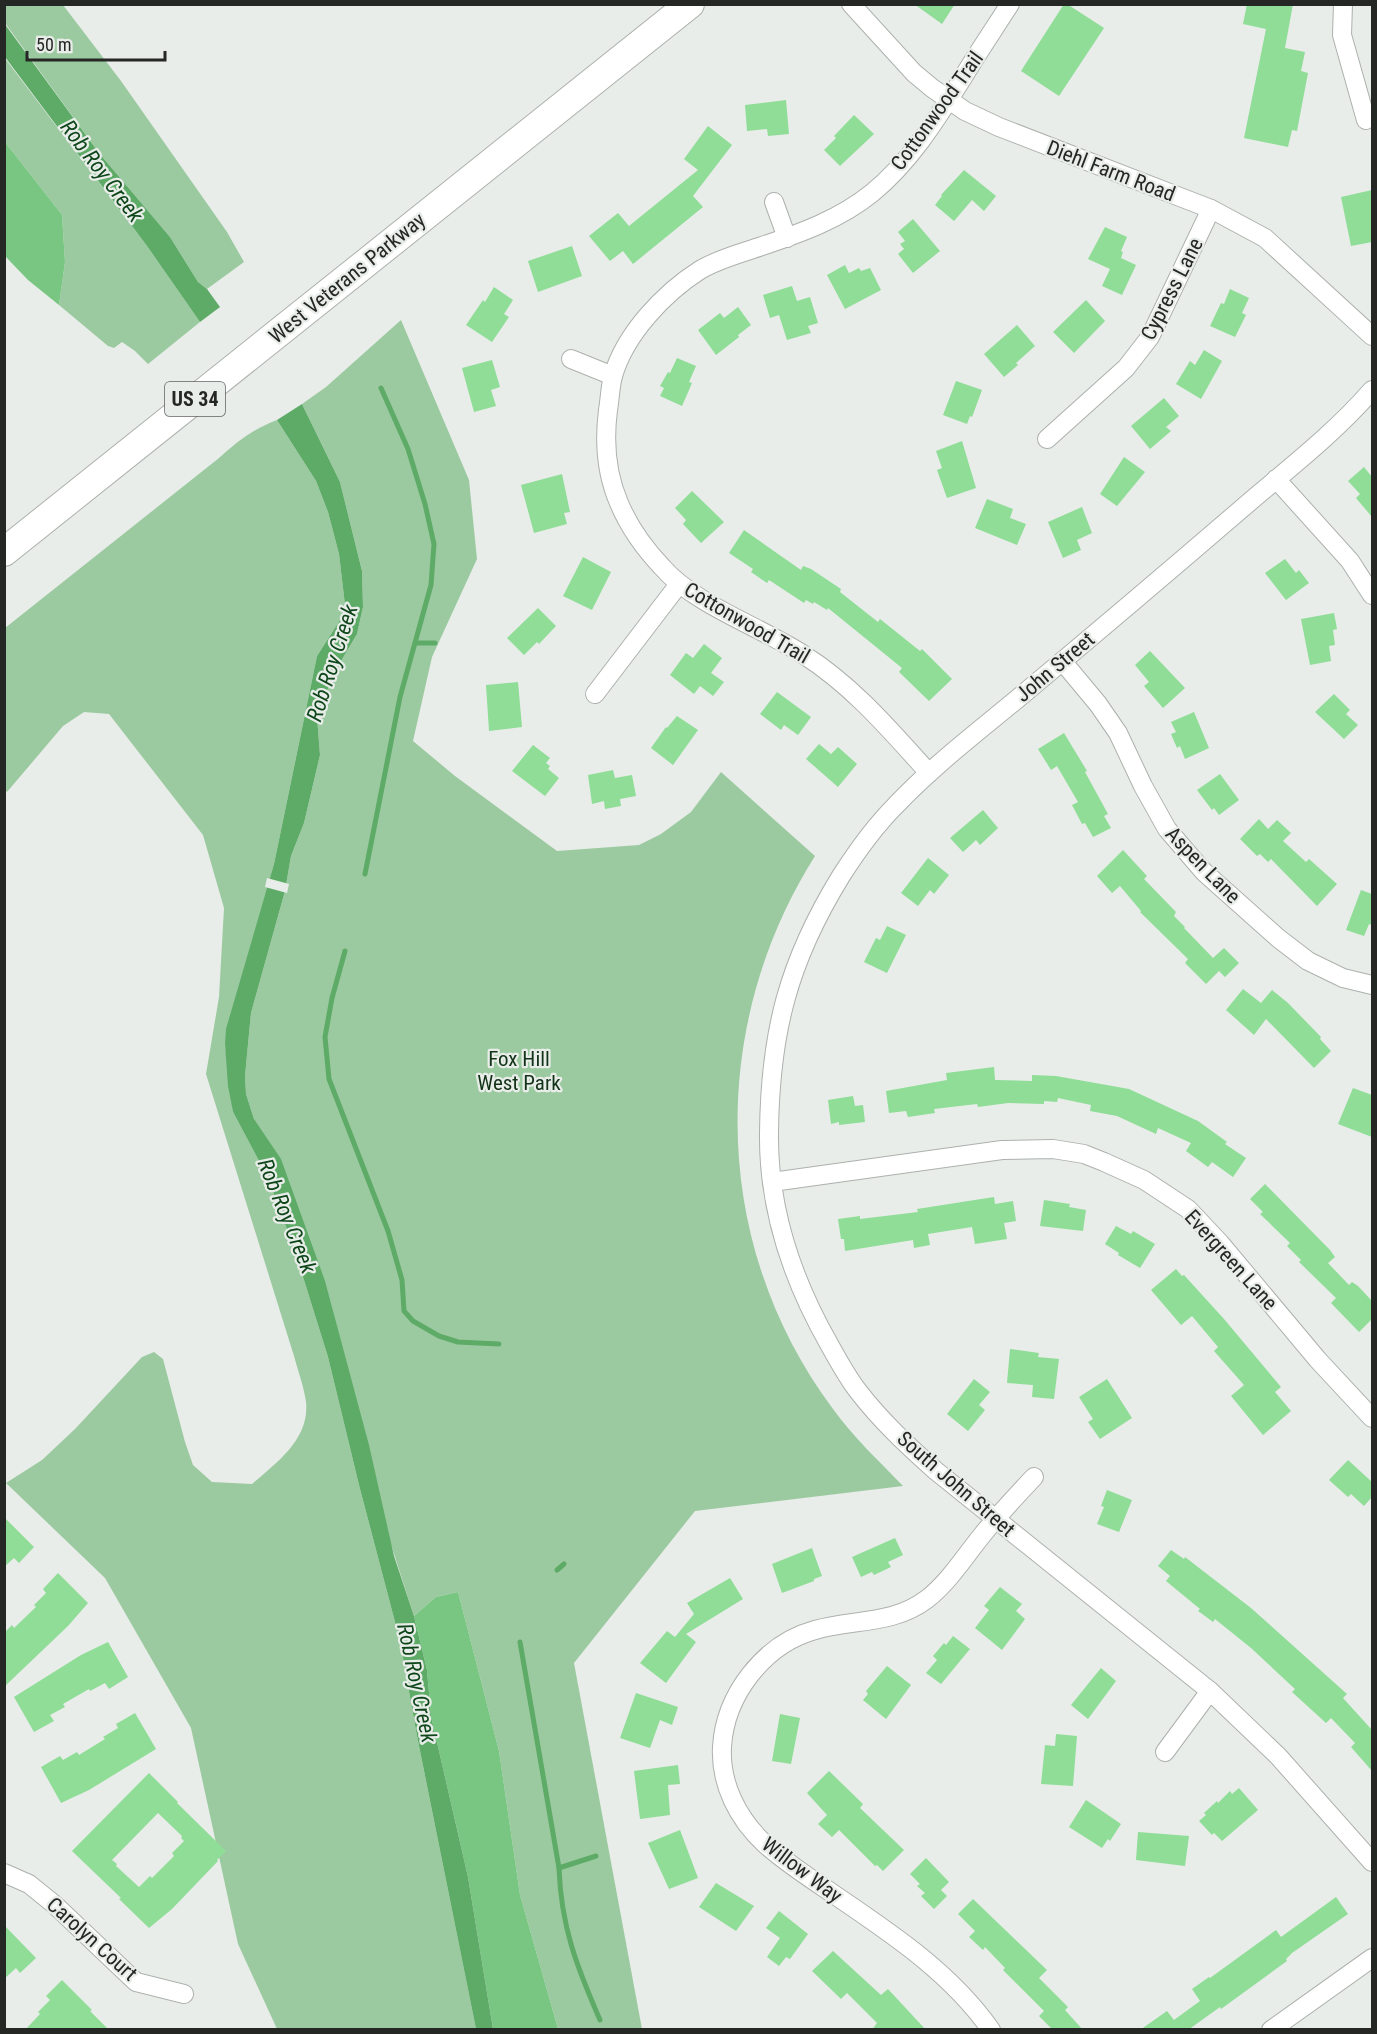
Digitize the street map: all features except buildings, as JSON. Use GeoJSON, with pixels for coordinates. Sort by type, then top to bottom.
{"type":"FeatureCollection","features":[{"type":"Feature","properties":{"kind":"main road","name":"West Veterans Parkway"},"geometry":{"type":"LineString","coordinates":[[4,552],[690,4]]}},
{"type":"Feature","properties":{"kind":"street","name":"Diehl Farm Road"},"geometry":{"type":"LineString","coordinates":[[851,4],[914,73],[949,100],[999,127],[1211,209],[1265,238],[1372,336]]}},
{"type":"Feature","properties":{"kind":"street","name":"Cottonwood Trail"},"geometry":{"type":"LineString","coordinates":[[929,773],[871,708],[805,655],[679,584],[646,549],[632,530],[618,501],[605,441],[613,376],[636,332],[655,306],[676,287],[702,269],[787,238],[831,219],[875,190],[905,161],[949,100],[1010,4]]}},
{"type":"Feature","properties":{"kind":"street"},"geometry":{"type":"LineString","coordinates":[[1343,4],[1342,35],[1366,120]]}},
{"type":"Feature","properties":{"kind":"street"},"geometry":{"type":"LineString","coordinates":[[774,202],[787,238]]}},
{"type":"Feature","properties":{"kind":"street","name":"Cypress Lane"},"geometry":{"type":"LineString","coordinates":[[1047,439],[1126,368],[1150,337],[1211,209]]}},
{"type":"Feature","properties":{"kind":"street"},"geometry":{"type":"LineString","coordinates":[[571,359],[613,376]]}},
{"type":"Feature","properties":{"kind":"street","name":"John Street"},"geometry":{"type":"LineString","coordinates":[[789,985],[806,939],[829,896],[858,849],[894,806],[929,773],[1063,662],[1324,438],[1372,390]]}},
{"type":"Feature","properties":{"kind":"street"},"geometry":{"type":"LineString","coordinates":[[1276,479],[1350,561],[1372,596]]}},
{"type":"Feature","properties":{"kind":"street"},"geometry":{"type":"LineString","coordinates":[[595,694],[679,584]]}},
{"type":"Feature","properties":{"kind":"street","name":"Aspen Lane"},"geometry":{"type":"LineString","coordinates":[[1063,662],[1098,704],[1118,733],[1143,786],[1167,829],[1197,864],[1278,938],[1308,961],[1343,978],[1372,985]]}},
{"type":"Feature","properties":{"kind":"street","name":"South John Street"},"geometry":{"type":"LineString","coordinates":[[789,985],[777,1032],[771,1072],[769,1149],[772,1182],[779,1224],[794,1274],[806,1302],[845,1373],[879,1415],[906,1443],[994,1519],[1210,1691],[1278,1756],[1372,1862]]}},
{"type":"Feature","properties":{"kind":"street","name":"Evergreen Lane"},"geometry":{"type":"LineString","coordinates":[[772,1182],[1002,1150],[1053,1149],[1084,1155],[1104,1162],[1144,1180],[1188,1209],[1209,1230],[1318,1360],[1372,1418]]}},
{"type":"Feature","properties":{"kind":"street"},"geometry":{"type":"LineString","coordinates":[[994,1519],[1034,1477]]}},
{"type":"Feature","properties":{"kind":"street","name":"Willow Way"},"geometry":{"type":"LineString","coordinates":[[992,2030],[969,2002],[927,1961],[762,1842],[742,1818],[728,1790],[722,1761],[725,1730],[735,1697],[755,1667],[778,1647],[813,1630],[882,1620],[911,1610],[928,1599],[945,1582],[994,1519]]}},
{"type":"Feature","properties":{"kind":"street"},"geometry":{"type":"LineString","coordinates":[[1165,1752],[1210,1691]]}},
{"type":"Feature","properties":{"kind":"street","name":"Carolyn Court"},"geometry":{"type":"LineString","coordinates":[[4,1873],[28,1884],[56,1905],[136,1982],[184,1994]]}},
{"type":"Feature","properties":{"kind":"street"},"geometry":{"type":"LineString","coordinates":[[1271,2030],[1372,1958]]}},
{"type":"Feature","properties":{"kind":"green space"},"geometry":{"type":"Polygon","coordinates":[[[4,5],[63,5],[121,81],[227,232],[244,262],[207,289],[198,282],[170,237],[99,153],[5,23],[4,5]]]}},
{"type":"Feature","properties":{"kind":"green space"},"geometry":{"type":"Polygon","coordinates":[[[4,57],[147,246],[200,322],[148,364],[122,342],[114,348],[108,346],[59,305],[65,262],[62,215],[5,142],[4,57]]]}},
{"type":"Feature","properties":{"kind":"green space","name":"Fox Hill West Park"},"geometry":{"type":"Polygon","coordinates":[[[401,320],[469,480],[477,559],[432,657],[413,741],[455,776],[557,851],[639,845],[661,834],[691,812],[721,772],[815,856],[780,922],[755,992],[741,1063],[738,1135],[745,1207],[764,1278],[793,1345],[833,1409],[903,1486],[695,1511],[574,1663],[642,2029],[558,2029],[520,1895],[499,1751],[458,1592],[436,1597],[414,1616],[246,1094],[245,1076],[251,1013],[285,891],[291,856],[304,823],[320,755],[317,717],[334,673],[357,634],[363,607],[362,571],[340,482],[302,404],[326,387],[401,320]]]}},
{"type":"Feature","properties":{"kind":"green space"},"geometry":{"type":"Polygon","coordinates":[[[277,420],[316,481],[328,512],[339,554],[345,605],[340,620],[317,656],[274,864],[225,1044],[233,1112],[267,1176],[294,1248],[328,1357],[400,1641],[476,2029],[277,2029],[238,1944],[191,1728],[105,1578],[6,1483],[42,1460],[75,1429],[142,1357],[154,1352],[163,1359],[193,1465],[212,1482],[252,1484],[290,1449],[303,1427],[306,1402],[301,1379],[206,1074],[219,997],[224,908],[203,835],[109,714],[84,712],[63,726],[7,792],[5,789],[5,628],[239,441],[260,427],[277,420]]]}},
{"type":"Feature","properties":{"kind":"shaded area"},"geometry":{"type":"Polygon","coordinates":[[[5,142],[62,215],[65,262],[59,305],[28,280],[5,256],[5,142]]]}},
{"type":"Feature","properties":{"kind":"shaded area"},"geometry":{"type":"Polygon","coordinates":[[[458,1592],[499,1751],[520,1895],[558,2029],[493,2029],[468,1877],[431,1716],[427,1670],[414,1616],[436,1597],[458,1592]]]}},
{"type":"Feature","properties":{"kind":"water","name":"Rob Roy Creek"},"geometry":{"type":"Polygon","coordinates":[[[4,23],[99,153],[170,237],[198,282],[207,289],[220,307],[200,322],[147,246],[5,57],[4,23]]]}},
{"type":"Feature","properties":{"kind":"water","name":"Rob Roy Creek"},"geometry":{"type":"Polygon","coordinates":[[[302,404],[340,482],[362,571],[363,607],[357,634],[334,673],[317,717],[320,755],[304,823],[291,856],[285,891],[251,1013],[245,1076],[246,1094],[254,1119],[281,1159],[325,1281],[369,1445],[394,1556],[414,1616],[427,1670],[431,1716],[468,1877],[493,2029],[476,2029],[400,1641],[328,1357],[294,1248],[267,1176],[233,1112],[228,1086],[226,1029],[274,864],[317,656],[340,620],[345,605],[339,554],[328,512],[316,481],[277,420],[302,404]]]}},
{"type":"Feature","properties":{"kind":"pier"},"geometry":{"type":"Polygon","coordinates":[[[267,878],[289,884],[287,893],[265,887],[267,878]]]}},
{"type":"Feature","properties":{"kind":"waterway"},"geometry":{"type":"LineString","coordinates":[[365,874],[400,697],[431,585],[434,544],[425,504],[408,449],[381,388]]}},
{"type":"Feature","properties":{"kind":"waterway"},"geometry":{"type":"LineString","coordinates":[[416,643],[435,643]]}},
{"type":"Feature","properties":{"kind":"waterway"},"geometry":{"type":"LineString","coordinates":[[345,951],[332,998],[325,1037],[329,1079],[388,1231],[402,1280],[404,1311],[413,1321],[439,1336],[458,1342],[499,1344]]}},
{"type":"Feature","properties":{"kind":"waterway"},"geometry":{"type":"LineString","coordinates":[[557,1570],[564,1564]]}},
{"type":"Feature","properties":{"kind":"waterway"},"geometry":{"type":"LineString","coordinates":[[520,1642],[559,1868],[567,1928],[577,1964],[600,2020]]}},
{"type":"Feature","properties":{"kind":"waterway"},"geometry":{"type":"LineString","coordinates":[[559,1868],[596,1856]]}}]}
